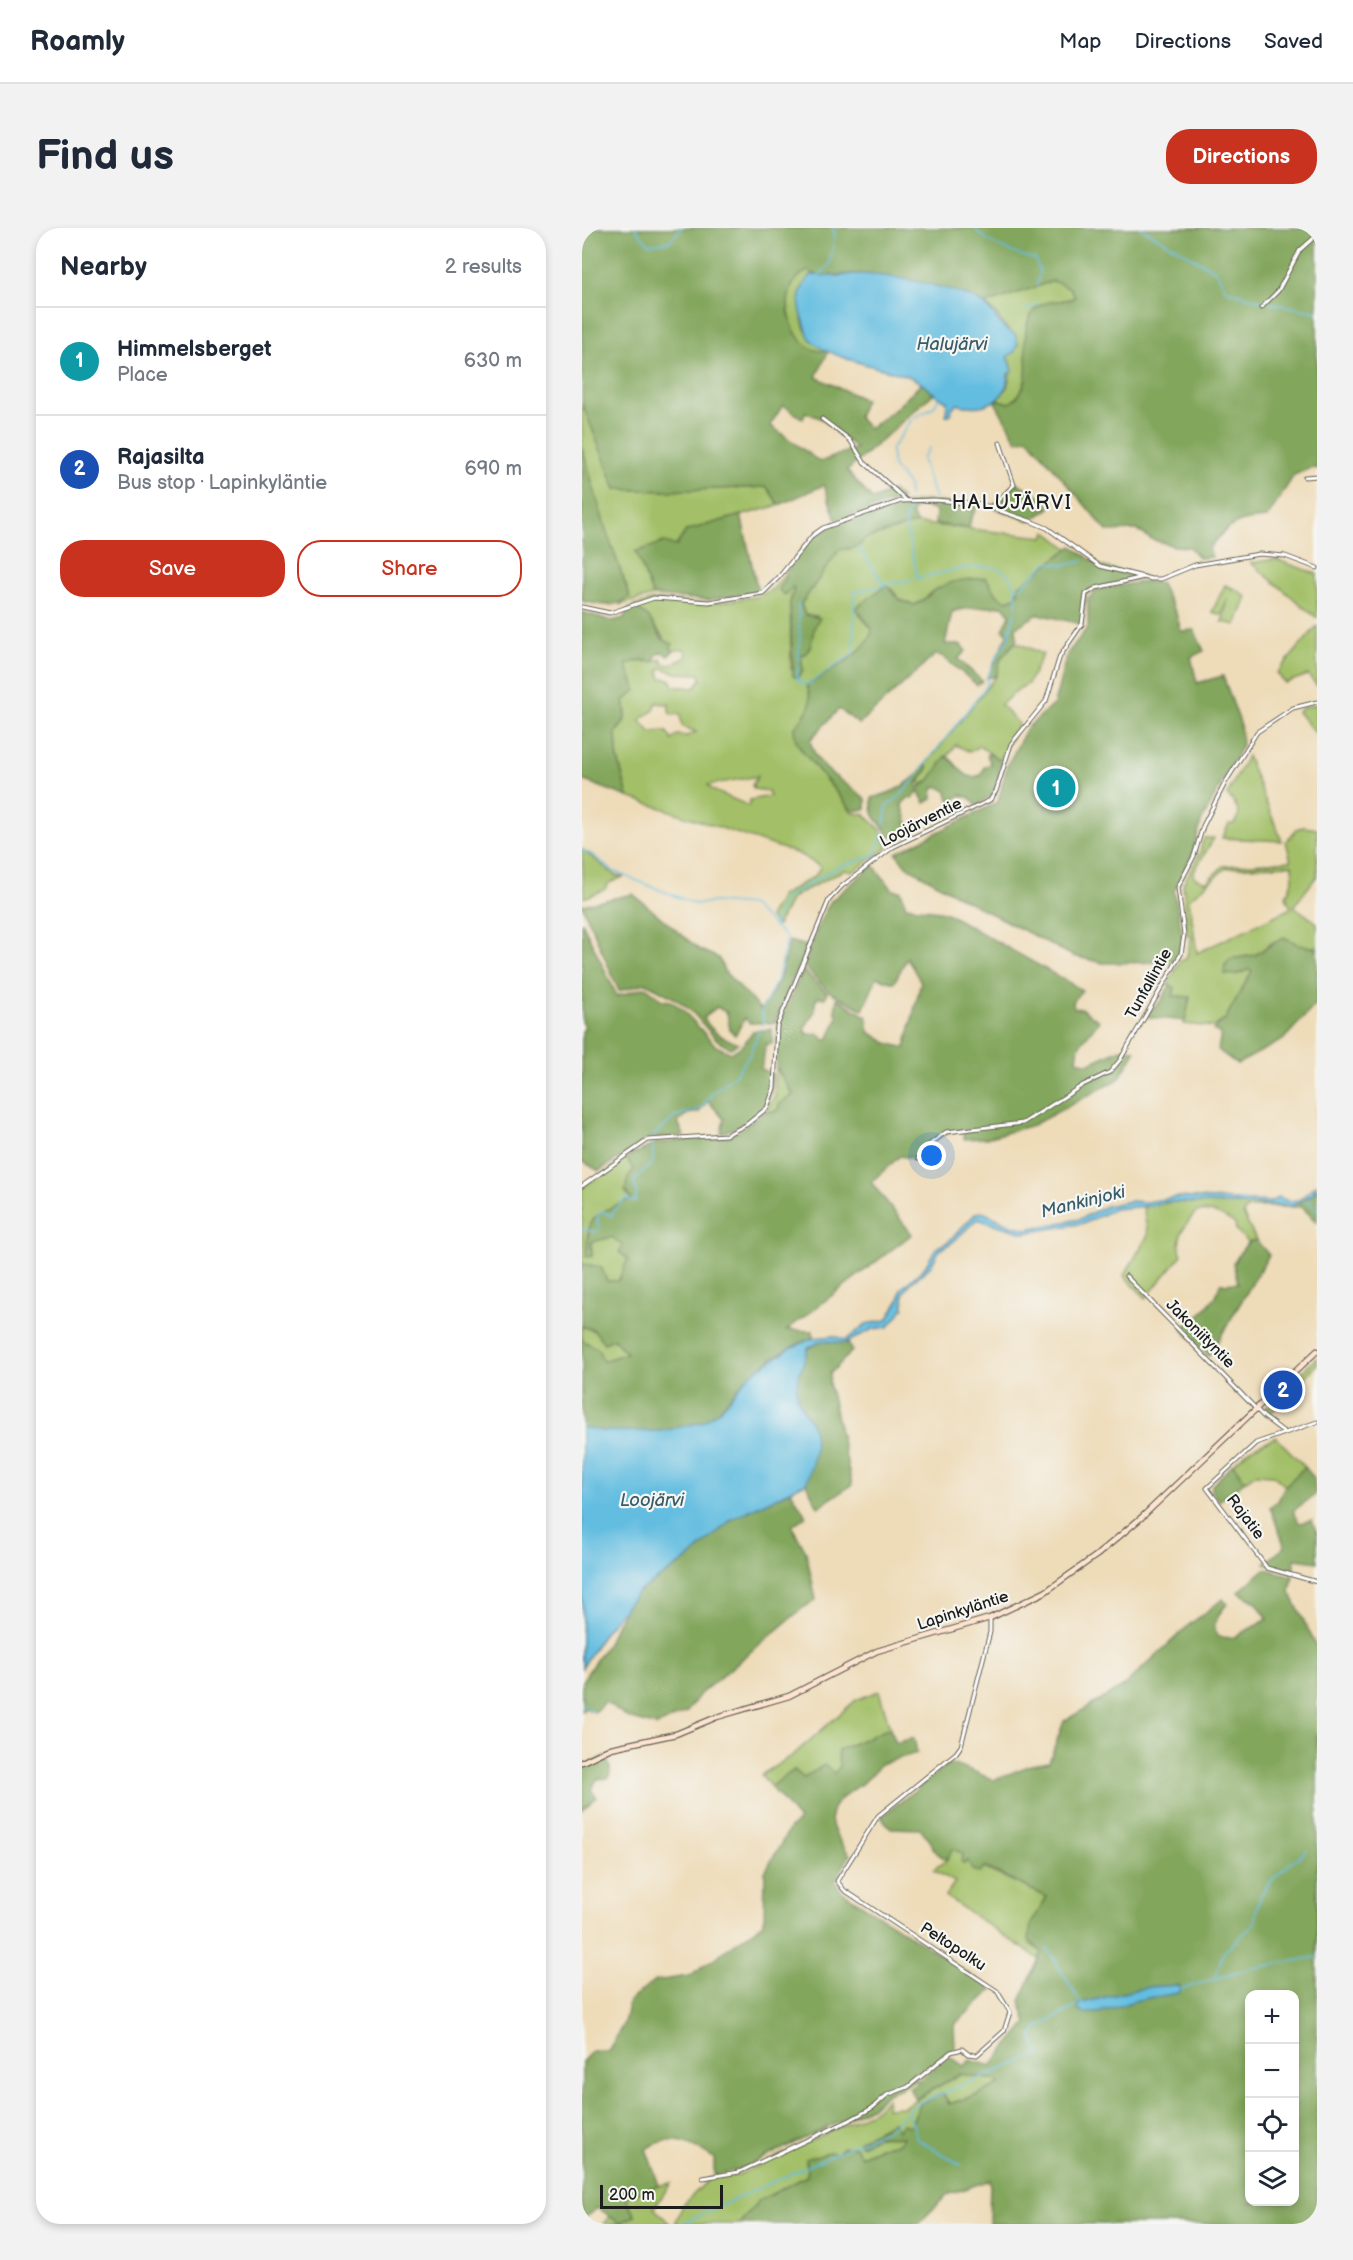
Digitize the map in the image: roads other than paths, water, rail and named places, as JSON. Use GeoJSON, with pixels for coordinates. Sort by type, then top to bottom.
{"type":"FeatureCollection","features":[{"type":"Feature","properties":{"kind":"main road","name":"Lapinkyläntie"},"geometry":{"type":"LineString","coordinates":[[582,1762],[611,1748],[676,1734],[717,1717],[783,1699],[877,1650],[990,1618],[1045,1592],[1097,1555],[1166,1495],[1317,1351]]}},
{"type":"Feature","properties":{"kind":"street"},"geometry":{"type":"LineString","coordinates":[[1261,308],[1278,291],[1300,250],[1317,235]]}},
{"type":"Feature","properties":{"kind":"street"},"geometry":{"type":"LineString","coordinates":[[822,419],[850,440],[864,462],[906,500]]}},
{"type":"Feature","properties":{"kind":"street"},"geometry":{"type":"LineString","coordinates":[[991,507],[1014,485],[1000,443]]}},
{"type":"Feature","properties":{"kind":"street"},"geometry":{"type":"LineString","coordinates":[[1305,477],[1317,476]]}},
{"type":"Feature","properties":{"kind":"street"},"geometry":{"type":"LineString","coordinates":[[582,607],[610,613],[654,598],[709,602],[763,593],[813,535],[823,528],[906,500],[931,500],[991,507],[1047,528],[1100,566],[1144,577],[1161,579],[1195,565],[1259,554],[1285,556],[1317,568]]}},
{"type":"Feature","properties":{"kind":"street","name":"Loojärventie"},"geometry":{"type":"LineString","coordinates":[[582,1186],[648,1140],[726,1134],[751,1121],[767,1108],[774,1088],[777,1026],[829,900],[842,886],[893,847],[990,800],[999,783],[1011,744],[1046,701],[1060,656],[1082,624],[1086,594],[1096,588],[1144,577]]}},
{"type":"Feature","properties":{"kind":"street","name":"Tunfallintie"},"geometry":{"type":"LineString","coordinates":[[918,1159],[926,1147],[946,1132],[1023,1123],[1115,1068],[1181,954],[1184,935],[1178,887],[1194,856],[1203,826],[1225,783],[1257,732],[1293,708],[1317,702]]}},
{"type":"Feature","properties":{"kind":"street","name":"Jakoniityntie"},"geometry":{"type":"LineString","coordinates":[[1125,1276],[1257,1410],[1284,1432]]}},
{"type":"Feature","properties":{"kind":"street"},"geometry":{"type":"LineString","coordinates":[[1284,1432],[1317,1422]]}},
{"type":"Feature","properties":{"kind":"street","name":"Rajatie"},"geometry":{"type":"LineString","coordinates":[[1284,1432],[1250,1447],[1208,1488],[1267,1568],[1317,1582]]}},
{"type":"Feature","properties":{"kind":"street","name":"Peltopolku"},"geometry":{"type":"LineString","coordinates":[[703,2178],[739,2172],[861,2114],[887,2095],[908,2087],[956,2049],[977,2055],[996,2039],[1009,2021],[1010,2012],[997,1990],[844,1890],[837,1881],[878,1816],[956,1753],[961,1746],[990,1632],[990,1618]]}},
{"type":"Feature","properties":{"kind":"water","name":"Halujärvi"},"geometry":{"type":"Polygon","coordinates":[[[854,274],[901,279],[938,287],[971,297],[987,306],[1005,329],[1015,334],[1018,344],[1014,352],[1007,357],[1013,370],[1008,374],[1003,392],[998,398],[984,405],[957,404],[952,408],[950,415],[946,415],[947,401],[915,379],[840,356],[816,344],[809,337],[800,310],[799,299],[804,285],[811,275],[854,274]]]}},
{"type":"Feature","properties":{"kind":"water","name":"Loojärvi"},"geometry":{"type":"Polygon","coordinates":[[[1317,1184],[1313,1194],[1293,1206],[1166,1202],[1114,1209],[1085,1223],[1024,1233],[977,1219],[953,1242],[939,1251],[931,1266],[910,1284],[903,1294],[904,1308],[888,1327],[873,1329],[846,1343],[822,1341],[808,1348],[797,1388],[798,1398],[811,1423],[815,1438],[813,1461],[806,1483],[732,1519],[688,1559],[638,1592],[605,1631],[582,1668],[582,1427],[602,1431],[661,1431],[703,1422],[722,1408],[749,1375],[789,1349],[813,1338],[834,1336],[846,1340],[866,1324],[887,1320],[899,1300],[901,1289],[925,1267],[936,1248],[949,1241],[976,1213],[983,1212],[1026,1229],[1080,1219],[1106,1206],[1130,1201],[1146,1202],[1177,1197],[1271,1202],[1278,1197],[1288,1201],[1299,1200],[1317,1184]]]}},
{"type":"Feature","properties":{"kind":"water"},"geometry":{"type":"Polygon","coordinates":[[[1179,1985],[1181,1989],[1179,1993],[1138,2000],[1098,2013],[1081,2013],[1077,2006],[1081,2003],[1147,1987],[1179,1985]]]}},
{"type":"Feature","properties":{"kind":"waterway"},"geometry":{"type":"LineString","coordinates":[[635,228],[649,244],[669,242],[681,228]]}},
{"type":"Feature","properties":{"kind":"waterway"},"geometry":{"type":"LineString","coordinates":[[832,249],[835,236],[833,228]]}},
{"type":"Feature","properties":{"kind":"waterway"},"geometry":{"type":"LineString","coordinates":[[975,228],[993,243],[1011,252],[1035,259],[1040,273]]}},
{"type":"Feature","properties":{"kind":"waterway"},"geometry":{"type":"LineString","coordinates":[[1141,228],[1216,271],[1226,290],[1265,302]]}},
{"type":"Feature","properties":{"kind":"waterway"},"geometry":{"type":"LineString","coordinates":[[819,276],[829,265],[832,252]]}},
{"type":"Feature","properties":{"kind":"waterway"},"geometry":{"type":"LineString","coordinates":[[1037,286],[1039,276]]}},
{"type":"Feature","properties":{"kind":"waterway"},"geometry":{"type":"LineString","coordinates":[[1270,303],[1317,312]]}},
{"type":"Feature","properties":{"kind":"waterway"},"geometry":{"type":"LineString","coordinates":[[1026,310],[1037,304]]}},
{"type":"Feature","properties":{"kind":"waterway"},"geometry":{"type":"LineString","coordinates":[[909,496],[908,485],[893,466],[891,450],[912,419],[934,407],[939,397]]}},
{"type":"Feature","properties":{"kind":"waterway"},"geometry":{"type":"LineString","coordinates":[[929,448],[922,459],[935,499]]}},
{"type":"Feature","properties":{"kind":"waterway"},"geometry":{"type":"LineString","coordinates":[[910,503],[905,522],[918,578]]}},
{"type":"Feature","properties":{"kind":"waterway"},"geometry":{"type":"LineString","coordinates":[[858,547],[885,585]]}},
{"type":"Feature","properties":{"kind":"waterway"},"geometry":{"type":"LineString","coordinates":[[1018,589],[1048,562],[1065,565],[1083,561]]}},
{"type":"Feature","properties":{"kind":"waterway"},"geometry":{"type":"LineString","coordinates":[[798,603],[800,644],[797,678],[803,684],[809,684],[854,653],[854,592],[953,570],[985,567],[998,569],[1009,576],[1015,588],[1016,606]]}},
{"type":"Feature","properties":{"kind":"waterway"},"geometry":{"type":"LineString","coordinates":[[884,825],[887,806],[902,794],[985,688],[993,663],[1008,638],[1015,612]]}},
{"type":"Feature","properties":{"kind":"waterway"},"geometry":{"type":"LineString","coordinates":[[773,924],[785,898],[838,867],[875,855],[883,833]]}},
{"type":"Feature","properties":{"kind":"waterway"},"geometry":{"type":"LineString","coordinates":[[582,850],[593,855],[613,871],[695,904],[715,902],[751,905],[787,938],[778,978],[761,1012],[764,1022],[762,1025]]}},
{"type":"Feature","properties":{"kind":"waterway"},"geometry":{"type":"LineString","coordinates":[[653,1136],[676,1116],[701,1109],[713,1092],[735,1075],[750,1054],[760,1029]]}},
{"type":"Feature","properties":{"kind":"waterway"},"geometry":{"type":"LineString","coordinates":[[582,1229],[596,1232],[599,1229],[597,1216],[603,1211],[612,1216],[614,1210],[626,1199],[635,1202],[637,1194],[634,1181],[652,1164],[652,1142]]}},
{"type":"Feature","properties":{"kind":"waterway"},"geometry":{"type":"LineString","coordinates":[[1307,1200],[1317,1210]]}},
{"type":"Feature","properties":{"kind":"waterway"},"geometry":{"type":"LineString","coordinates":[[582,1704],[594,1712]]}},
{"type":"Feature","properties":{"kind":"waterway"},"geometry":{"type":"LineString","coordinates":[[1215,1979],[1223,1953],[1255,1923],[1259,1899],[1265,1889],[1279,1873],[1307,1850]]}},
{"type":"Feature","properties":{"kind":"waterway"},"geometry":{"type":"LineString","coordinates":[[1047,1948],[1081,2003]]}},
{"type":"Feature","properties":{"kind":"waterway"},"geometry":{"type":"LineString","coordinates":[[1181,1989],[1252,1968],[1317,1957]]}},
{"type":"Feature","properties":{"kind":"waterway"},"geometry":{"type":"LineString","coordinates":[[681,2224],[890,2128],[916,2104],[1039,2054],[1032,2037],[1038,2027],[1077,2006]]}},
{"type":"Feature","properties":{"kind":"waterway"},"geometry":{"type":"LineString","coordinates":[[909,2112],[917,2139],[961,2165]]}},
{"type":"Feature","properties":{"kind":"place","name":"Himmelsberget"},"geometry":{"type":"Point","coordinates":[1056,788]}},
{"type":"Feature","properties":{"kind":"place","name":"Rajasilta"},"geometry":{"type":"Point","coordinates":[1283,1390]}},
{"type":"Feature","properties":{"kind":"district","name":"HALUJÄRVI"},"geometry":{"type":"Point","coordinates":[1012,503]}},
{"type":"Feature","properties":{"kind":"water label","name":"Mankinjoki"},"geometry":{"type":"Point","coordinates":[1083,1202]}}]}
